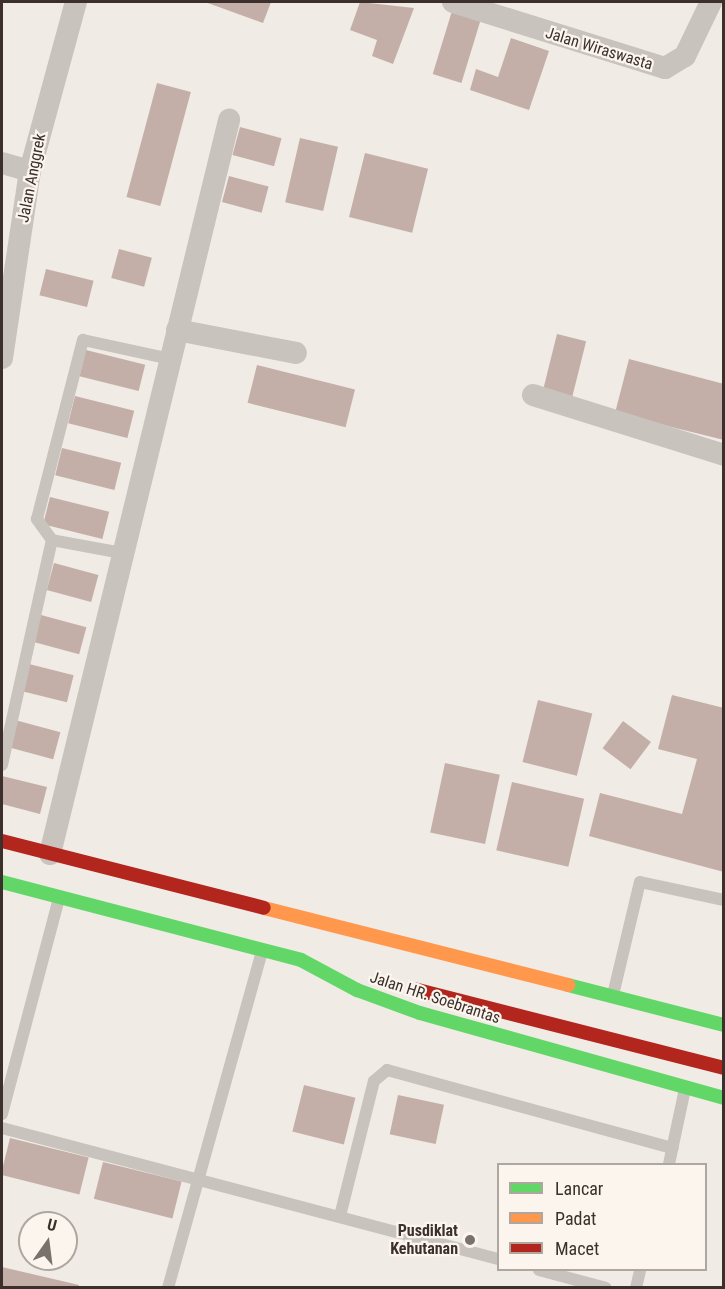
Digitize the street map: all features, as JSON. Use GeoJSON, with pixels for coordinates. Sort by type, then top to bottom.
{"type":"FeatureCollection","features":[{"type":"Feature","properties":{"kind":"main road"},"geometry":{"type":"LineString","coordinates":[[2,841],[723,1025]]}},
{"type":"Feature","properties":{"kind":"main road","name":"Jalan HR. Soebrantas"},"geometry":{"type":"LineString","coordinates":[[2,882],[301,960],[357,990],[420,1013],[723,1098]]}},
{"type":"Feature","properties":{"kind":"main road"},"geometry":{"type":"LineString","coordinates":[[301,960],[370,977]]}},
{"type":"Feature","properties":{"kind":"main road"},"geometry":{"type":"LineString","coordinates":[[393,983],[723,1068]]}},
{"type":"Feature","properties":{"kind":"street","name":"Jalan Anggrek"},"geometry":{"type":"LineString","coordinates":[[2,358],[5,321],[30,171],[76,2]]}},
{"type":"Feature","properties":{"kind":"street","name":"Jalan Wiraswasta"},"geometry":{"type":"LineString","coordinates":[[453,2],[665,68],[686,56],[711,2]]}},
{"type":"Feature","properties":{"kind":"street"},"geometry":{"type":"LineString","coordinates":[[50,854],[229,120]]}},
{"type":"Feature","properties":{"kind":"street"},"geometry":{"type":"LineString","coordinates":[[2,163],[30,171]]}},
{"type":"Feature","properties":{"kind":"street"},"geometry":{"type":"LineString","coordinates":[[177,330],[296,353]]}},
{"type":"Feature","properties":{"kind":"street"},"geometry":{"type":"LineString","coordinates":[[533,395],[723,455]]}},
{"type":"Feature","properties":{"kind":"lane"},"geometry":{"type":"LineString","coordinates":[[122,554],[52,540],[37,519],[83,340],[170,359]]}},
{"type":"Feature","properties":{"kind":"lane"},"geometry":{"type":"LineString","coordinates":[[2,765],[52,540]]}},
{"type":"Feature","properties":{"kind":"lane"},"geometry":{"type":"LineString","coordinates":[[612,997],[640,882],[723,900]]}},
{"type":"Feature","properties":{"kind":"lane"},"geometry":{"type":"LineString","coordinates":[[2,1114],[59,897]]}},
{"type":"Feature","properties":{"kind":"lane"},"geometry":{"type":"LineString","coordinates":[[168,1287],[263,950]]}},
{"type":"Feature","properties":{"kind":"lane"},"geometry":{"type":"LineString","coordinates":[[340,1216],[374,1081],[387,1070],[673,1148]]}},
{"type":"Feature","properties":{"kind":"lane"},"geometry":{"type":"LineString","coordinates":[[669,1163],[685,1089]]}},
{"type":"Feature","properties":{"kind":"lane"},"geometry":{"type":"LineString","coordinates":[[2,1128],[497,1259]]}},
{"type":"Feature","properties":{"kind":"lane"},"geometry":{"type":"LineString","coordinates":[[546,1271],[606,1287]]}},
{"type":"Feature","properties":{"kind":"lane"},"geometry":{"type":"LineString","coordinates":[[636,1287],[640,1271]]}},
{"type":"Feature","properties":{"kind":"building"},"geometry":{"type":"Polygon","coordinates":[[[205,2],[271,2],[263,23],[205,2]]]}},
{"type":"Feature","properties":{"kind":"building"},"geometry":{"type":"Polygon","coordinates":[[[360,2],[414,8],[393,64],[372,56],[377,40],[350,30],[360,2]]]}},
{"type":"Feature","properties":{"kind":"building"},"geometry":{"type":"Polygon","coordinates":[[[452,11],[481,20],[461,83],[433,74],[452,11]]]}},
{"type":"Feature","properties":{"kind":"building"},"geometry":{"type":"Polygon","coordinates":[[[511,38],[549,51],[529,110],[470,90],[476,69],[498,77],[511,38]]]}},
{"type":"Feature","properties":{"kind":"building"},"geometry":{"type":"Polygon","coordinates":[[[157,83],[191,92],[160,206],[126,197],[157,83]]]}},
{"type":"Feature","properties":{"kind":"building"},"geometry":{"type":"Polygon","coordinates":[[[240,127],[282,138],[274,166],[232,155],[240,127]]]}},
{"type":"Feature","properties":{"kind":"building"},"geometry":{"type":"Polygon","coordinates":[[[300,138],[338,147],[323,211],[285,202],[300,138]]]}},
{"type":"Feature","properties":{"kind":"building"},"geometry":{"type":"Polygon","coordinates":[[[365,153],[428,169],[412,233],[349,217],[365,153]]]}},
{"type":"Feature","properties":{"kind":"building"},"geometry":{"type":"Polygon","coordinates":[[[229,176],[269,187],[262,213],[222,202],[229,176]]]}},
{"type":"Feature","properties":{"kind":"building"},"geometry":{"type":"Polygon","coordinates":[[[119,249],[152,258],[144,287],[111,278],[119,249]]]}},
{"type":"Feature","properties":{"kind":"building"},"geometry":{"type":"Polygon","coordinates":[[[46,269],[94,281],[87,307],[39,295],[46,269]]]}},
{"type":"Feature","properties":{"kind":"building"},"geometry":{"type":"Polygon","coordinates":[[[557,334],[586,341],[571,400],[542,393],[557,334]]]}},
{"type":"Feature","properties":{"kind":"building"},"geometry":{"type":"Polygon","coordinates":[[[86,350],[145,365],[139,391],[79,376],[86,350]]]}},
{"type":"Feature","properties":{"kind":"building"},"geometry":{"type":"Polygon","coordinates":[[[629,359],[724,384],[724,440],[615,413],[629,359]]]}},
{"type":"Feature","properties":{"kind":"building"},"geometry":{"type":"Polygon","coordinates":[[[257,365],[355,389],[346,427],[248,403],[257,365]]]}},
{"type":"Feature","properties":{"kind":"building"},"geometry":{"type":"Polygon","coordinates":[[[75,396],[134,411],[127,438],[68,423],[75,396]]]}},
{"type":"Feature","properties":{"kind":"building"},"geometry":{"type":"Polygon","coordinates":[[[62,448],[121,463],[114,490],[55,475],[62,448]]]}},
{"type":"Feature","properties":{"kind":"building"},"geometry":{"type":"Polygon","coordinates":[[[50,497],[109,512],[102,539],[43,524],[50,497]]]}},
{"type":"Feature","properties":{"kind":"building"},"geometry":{"type":"Polygon","coordinates":[[[54,563],[98,575],[91,602],[47,590],[54,563]]]}},
{"type":"Feature","properties":{"kind":"building"},"geometry":{"type":"Polygon","coordinates":[[[41,615],[86,627],[79,654],[34,642],[41,615]]]}},
{"type":"Feature","properties":{"kind":"building"},"geometry":{"type":"Polygon","coordinates":[[[29,664],[74,675],[67,702],[22,691],[29,664]]]}},
{"type":"Feature","properties":{"kind":"building"},"geometry":{"type":"Polygon","coordinates":[[[672,695],[724,708],[724,872],[589,836],[600,793],[682,814],[697,759],[658,749],[672,695]]]}},
{"type":"Feature","properties":{"kind":"building"},"geometry":{"type":"Polygon","coordinates":[[[538,700],[592,714],[577,776],[523,762],[538,700]]]}},
{"type":"Feature","properties":{"kind":"building"},"geometry":{"type":"Polygon","coordinates":[[[15,720],[60,732],[53,759],[8,747],[15,720]]]}},
{"type":"Feature","properties":{"kind":"building"},"geometry":{"type":"Polygon","coordinates":[[[623,721],[651,742],[630,769],[603,748],[623,721]]]}},
{"type":"Feature","properties":{"kind":"building"},"geometry":{"type":"Polygon","coordinates":[[[445,763],[500,775],[485,844],[430,832],[445,763]]]}},
{"type":"Feature","properties":{"kind":"building"},"geometry":{"type":"Polygon","coordinates":[[[2,776],[47,787],[40,814],[2,804],[2,776]]]}},
{"type":"Feature","properties":{"kind":"building"},"geometry":{"type":"Polygon","coordinates":[[[512,782],[584,799],[568,867],[496,850],[512,782]]]}},
{"type":"Feature","properties":{"kind":"building"},"geometry":{"type":"Polygon","coordinates":[[[304,1085],[355,1098],[344,1144],[292,1132],[304,1085]]]}},
{"type":"Feature","properties":{"kind":"building"},"geometry":{"type":"Polygon","coordinates":[[[398,1095],[444,1105],[436,1144],[390,1134],[398,1095]]]}},
{"type":"Feature","properties":{"kind":"building"},"geometry":{"type":"Polygon","coordinates":[[[10,1138],[89,1158],[79,1194],[2,1175],[10,1138]]]}},
{"type":"Feature","properties":{"kind":"building"},"geometry":{"type":"Polygon","coordinates":[[[103,1162],[182,1182],[172,1218],[94,1199],[103,1162]]]}},
{"type":"Feature","properties":{"kind":"building"},"geometry":{"type":"Polygon","coordinates":[[[2,1267],[79,1285],[78,1288],[2,1288],[2,1267]]]}},
{"type":"Feature","properties":{"kind":"traffic: fast"},"geometry":{"type":"LineString","coordinates":[[2,882],[301,960],[357,990],[420,1013],[724,1098]]}},
{"type":"Feature","properties":{"kind":"traffic: fast"},"geometry":{"type":"LineString","coordinates":[[568,985],[724,1025]]}},
{"type":"Feature","properties":{"kind":"traffic: slow"},"geometry":{"type":"LineString","coordinates":[[264,908],[568,985]]}},
{"type":"Feature","properties":{"kind":"traffic: jam"},"geometry":{"type":"LineString","coordinates":[[2,841],[264,908]]}},
{"type":"Feature","properties":{"kind":"traffic: jam"},"geometry":{"type":"LineString","coordinates":[[414,989],[724,1068]]}},
{"type":"Feature","properties":{"kind":"place","name":"Pusdiklat Kehutanan"},"geometry":{"type":"Point","coordinates":[470,1240]}}]}
